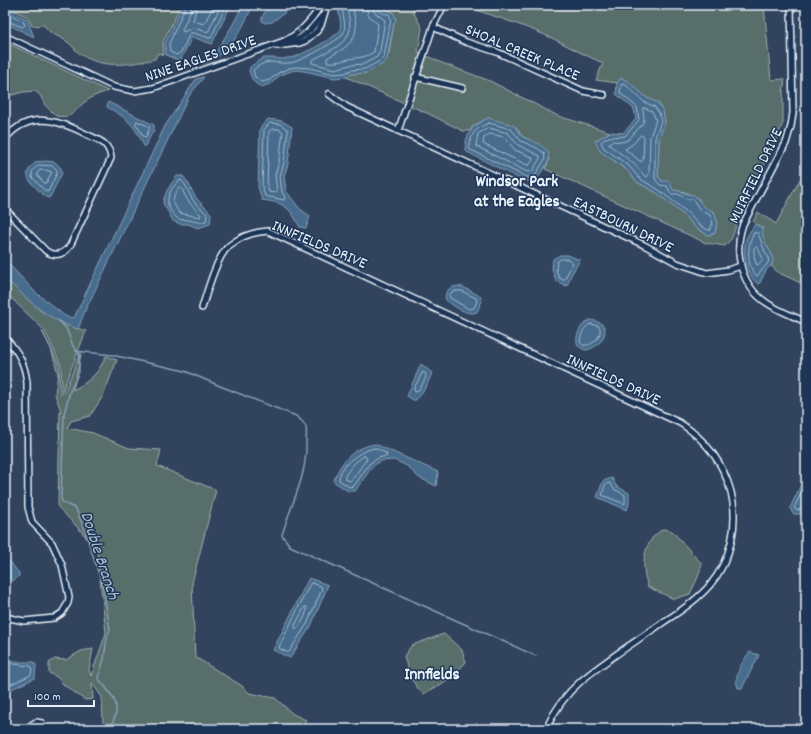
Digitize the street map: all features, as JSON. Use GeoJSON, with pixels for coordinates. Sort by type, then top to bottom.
{"type":"FeatureCollection","features":[{"type":"Feature","properties":{"kind":"street","name":"NINE EAGLES DRIVE"},"geometry":{"type":"LineString","coordinates":[[5,36],[110,86],[118,89],[134,91],[160,86],[272,46],[290,38],[310,21],[321,5]]}},
{"type":"Feature","properties":{"kind":"street","name":"NINE EAGLES DRIVE"},"geometry":{"type":"LineString","coordinates":[[272,46],[300,43],[305,41],[317,31],[321,25],[327,5]]}},
{"type":"Feature","properties":{"kind":"street"},"geometry":{"type":"LineString","coordinates":[[398,131],[415,77],[444,5]]}},
{"type":"Feature","properties":{"kind":"street","name":"MUIRFIELD DRIVE"},"geometry":{"type":"LineString","coordinates":[[791,5],[792,126],[786,143],[743,224],[738,245],[741,266],[748,282],[758,296],[767,304],[778,310],[806,322]]}},
{"type":"Feature","properties":{"kind":"street","name":"NINE EAGLES DRIVE"},"geometry":{"type":"LineString","coordinates":[[272,46],[291,42],[300,38],[325,12]]}},
{"type":"Feature","properties":{"kind":"street","name":"SHOAL CREEK PLACE"},"geometry":{"type":"LineString","coordinates":[[434,27],[466,42],[497,52],[583,91],[604,95]]}},
{"type":"Feature","properties":{"kind":"street"},"geometry":{"type":"LineString","coordinates":[[415,77],[462,88]]}},
{"type":"Feature","properties":{"kind":"street","name":"EASTBOURN DRIVE"},"geometry":{"type":"LineString","coordinates":[[329,94],[347,108],[644,245],[682,265],[707,273],[728,270],[741,266]]}},
{"type":"Feature","properties":{"kind":"street"},"geometry":{"type":"LineString","coordinates":[[5,139],[13,131],[25,124],[40,120],[53,121],[66,124],[106,145],[110,151],[111,158],[70,246],[61,254],[51,254],[46,251],[5,209]]}},
{"type":"Feature","properties":{"kind":"street","name":"INNFIELDS DRIVE"},"geometry":{"type":"LineString","coordinates":[[202,308],[219,261],[229,246],[243,237],[256,232],[268,231],[680,423],[694,433],[708,447],[725,474],[732,496],[735,519],[732,542],[725,562],[717,576],[692,604],[597,669],[582,681],[561,702],[546,729]]}},
{"type":"Feature","properties":{"kind":"street"},"geometry":{"type":"LineString","coordinates":[[5,338],[14,347],[22,361],[26,373],[28,507],[32,522],[52,543],[58,556],[62,565],[69,597],[66,608],[62,613],[54,618],[24,621],[5,617]]}},
{"type":"Feature","properties":{"kind":"street"},"geometry":{"type":"LineString","coordinates":[[30,729],[31,725],[36,722],[42,723],[44,729]]}},
{"type":"Feature","properties":{"kind":"green space"},"geometry":{"type":"Polygon","coordinates":[[[12,5],[181,5],[163,42],[164,55],[158,53],[155,59],[111,64],[93,61],[82,56],[63,39],[48,30],[44,25],[32,26],[28,17],[17,12],[12,5]]]}},
{"type":"Feature","properties":{"kind":"green space"},"geometry":{"type":"Polygon","coordinates":[[[379,5],[415,5],[413,11],[422,28],[418,52],[442,63],[490,81],[558,116],[610,132],[595,141],[615,162],[626,169],[637,182],[657,193],[685,216],[696,228],[708,235],[715,232],[717,221],[714,212],[703,208],[699,199],[685,192],[673,190],[658,177],[659,138],[665,122],[663,111],[658,103],[647,98],[621,78],[617,83],[596,80],[603,63],[554,39],[473,9],[475,5],[764,5],[771,80],[785,79],[783,92],[783,123],[776,141],[758,177],[754,179],[744,200],[732,238],[725,246],[706,243],[545,169],[549,160],[530,140],[523,137],[516,127],[488,118],[473,126],[470,131],[463,131],[346,77],[351,74],[366,73],[389,53],[395,19],[393,12],[383,9],[379,5]]]}},
{"type":"Feature","properties":{"kind":"green space"},"geometry":{"type":"Polygon","coordinates":[[[5,42],[108,91],[90,98],[73,114],[67,116],[56,116],[45,105],[40,95],[35,91],[23,92],[5,97],[5,42]]]}},
{"type":"Feature","properties":{"kind":"green space"},"geometry":{"type":"Polygon","coordinates":[[[806,168],[806,280],[803,284],[779,273],[771,266],[772,257],[763,238],[762,228],[753,222],[758,212],[776,224],[806,168]]]}},
{"type":"Feature","properties":{"kind":"green space"},"geometry":{"type":"Polygon","coordinates":[[[5,278],[41,311],[67,325],[86,331],[62,392],[61,365],[45,331],[5,292],[5,278]]]}},
{"type":"Feature","properties":{"kind":"green space"},"geometry":{"type":"Polygon","coordinates":[[[42,331],[43,332],[59,365],[61,394],[64,393],[81,351],[73,390],[97,372],[106,356],[117,360],[103,396],[90,416],[71,421],[67,428],[93,433],[129,448],[161,450],[157,466],[216,490],[192,583],[195,657],[242,686],[249,693],[275,698],[293,714],[306,720],[300,729],[101,729],[103,725],[102,697],[92,683],[93,699],[85,700],[64,685],[57,677],[49,673],[49,663],[55,659],[66,660],[81,651],[93,649],[89,670],[91,676],[106,633],[97,551],[81,531],[58,507],[61,411],[55,394],[58,374],[51,349],[42,331]]]}},
{"type":"Feature","properties":{"kind":"green space"},"geometry":{"type":"Polygon","coordinates":[[[663,529],[672,531],[702,564],[690,594],[674,599],[648,587],[645,575],[644,557],[646,551],[653,537],[663,529]]]}},
{"type":"Feature","properties":{"kind":"green space"},"geometry":{"type":"Polygon","coordinates":[[[444,634],[462,650],[466,662],[447,680],[423,694],[411,677],[404,656],[412,645],[444,634]]]}},
{"type":"Feature","properties":{"kind":"water"},"geometry":{"type":"Polygon","coordinates":[[[5,5],[10,5],[16,14],[27,19],[34,37],[5,23],[5,5]]]}},
{"type":"Feature","properties":{"kind":"water"},"geometry":{"type":"Polygon","coordinates":[[[183,5],[231,5],[212,44],[192,37],[180,61],[166,55],[165,43],[183,5]]]}},
{"type":"Feature","properties":{"kind":"water"},"geometry":{"type":"Polygon","coordinates":[[[243,5],[253,5],[234,40],[221,54],[203,64],[217,50],[243,5]]]}},
{"type":"Feature","properties":{"kind":"water"},"geometry":{"type":"Polygon","coordinates":[[[269,5],[295,5],[272,22],[264,23],[262,21],[262,17],[269,5]]]}},
{"type":"Feature","properties":{"kind":"water"},"geometry":{"type":"Polygon","coordinates":[[[338,5],[379,5],[383,9],[393,12],[396,20],[394,23],[387,59],[383,64],[366,73],[351,74],[346,77],[334,78],[297,70],[279,76],[272,83],[262,87],[256,84],[249,71],[250,67],[263,58],[281,59],[295,57],[316,47],[339,33],[340,23],[338,5]]]}},
{"type":"Feature","properties":{"kind":"water"},"geometry":{"type":"Polygon","coordinates":[[[204,77],[189,96],[85,311],[78,329],[47,315],[5,278],[5,260],[35,292],[65,316],[74,318],[165,126],[196,79],[204,77]]]}},
{"type":"Feature","properties":{"kind":"water"},"geometry":{"type":"Polygon","coordinates":[[[621,78],[628,81],[647,98],[658,103],[663,111],[665,122],[659,138],[658,177],[662,181],[669,181],[673,190],[694,195],[704,206],[714,212],[717,221],[715,233],[708,235],[696,228],[685,216],[657,193],[637,182],[626,169],[600,151],[595,141],[610,132],[623,133],[636,119],[634,109],[616,94],[617,83],[621,78]]]}},
{"type":"Feature","properties":{"kind":"water"},"geometry":{"type":"Polygon","coordinates":[[[108,102],[154,125],[154,130],[145,146],[129,122],[107,107],[108,102]]]}},
{"type":"Feature","properties":{"kind":"water"},"geometry":{"type":"Polygon","coordinates":[[[488,118],[513,125],[523,137],[539,144],[548,151],[549,160],[536,181],[531,182],[522,180],[465,150],[465,144],[471,130],[488,118]]]}},
{"type":"Feature","properties":{"kind":"water"},"geometry":{"type":"Polygon","coordinates":[[[268,119],[282,121],[292,127],[288,164],[284,176],[286,191],[300,209],[310,216],[306,228],[300,227],[293,214],[281,204],[262,200],[258,187],[260,128],[268,119]]]}},
{"type":"Feature","properties":{"kind":"water"},"geometry":{"type":"Polygon","coordinates":[[[36,162],[55,162],[61,168],[62,173],[50,197],[47,198],[31,183],[28,175],[29,169],[36,162]]]}},
{"type":"Feature","properties":{"kind":"water"},"geometry":{"type":"Polygon","coordinates":[[[177,176],[183,176],[197,199],[211,214],[210,224],[198,228],[173,221],[163,203],[168,189],[177,176]]]}},
{"type":"Feature","properties":{"kind":"water"},"geometry":{"type":"Polygon","coordinates":[[[755,224],[763,228],[763,237],[773,257],[772,264],[758,284],[750,275],[744,252],[748,234],[755,224]]]}},
{"type":"Feature","properties":{"kind":"water"},"geometry":{"type":"Polygon","coordinates":[[[560,255],[568,255],[580,260],[571,275],[567,286],[556,281],[552,269],[553,259],[560,255]]]}},
{"type":"Feature","properties":{"kind":"water"},"geometry":{"type":"Polygon","coordinates":[[[458,286],[480,296],[482,301],[477,312],[465,312],[446,300],[446,292],[452,287],[458,286]]]}},
{"type":"Feature","properties":{"kind":"water"},"geometry":{"type":"Polygon","coordinates":[[[590,320],[598,322],[603,326],[605,331],[601,341],[591,349],[585,350],[578,346],[577,335],[583,324],[590,320]]]}},
{"type":"Feature","properties":{"kind":"water"},"geometry":{"type":"Polygon","coordinates":[[[421,364],[432,373],[426,387],[416,400],[413,400],[407,396],[421,364]]]}},
{"type":"Feature","properties":{"kind":"water"},"geometry":{"type":"Polygon","coordinates":[[[375,444],[438,472],[436,486],[418,477],[407,466],[394,460],[380,461],[372,467],[355,491],[348,491],[333,481],[340,467],[349,456],[360,449],[375,444]]]}},
{"type":"Feature","properties":{"kind":"water"},"geometry":{"type":"Polygon","coordinates":[[[612,478],[616,486],[629,493],[629,504],[627,510],[597,497],[603,481],[612,478]]]}},
{"type":"Feature","properties":{"kind":"water"},"geometry":{"type":"Polygon","coordinates":[[[804,478],[806,478],[806,509],[800,514],[793,514],[790,508],[804,478]]]}},
{"type":"Feature","properties":{"kind":"water"},"geometry":{"type":"Polygon","coordinates":[[[5,556],[19,573],[19,576],[13,581],[5,575],[5,556]]]}},
{"type":"Feature","properties":{"kind":"water"},"geometry":{"type":"Polygon","coordinates":[[[309,578],[328,585],[311,626],[290,658],[273,650],[309,578]]]}},
{"type":"Feature","properties":{"kind":"water"},"geometry":{"type":"Polygon","coordinates":[[[750,652],[759,655],[742,688],[738,688],[737,674],[750,652]]]}},
{"type":"Feature","properties":{"kind":"water"},"geometry":{"type":"Polygon","coordinates":[[[5,659],[20,662],[34,662],[36,665],[35,678],[5,692],[5,659]]]}},
{"type":"Feature","properties":{"kind":"waterway","name":"Double Branch"},"geometry":{"type":"LineString","coordinates":[[58,320],[66,328],[73,346],[79,354],[79,372],[70,391],[64,414],[61,498],[62,502],[76,509],[85,531],[103,587],[110,630],[107,637],[104,659],[98,678],[115,701],[116,713],[110,729]]}},
{"type":"Feature","properties":{"kind":"waterway"},"geometry":{"type":"LineString","coordinates":[[76,351],[112,355],[185,371],[296,416],[306,427],[306,456],[298,490],[282,535],[290,546],[536,656]]}},
{"type":"Feature","properties":{"kind":"district","name":"Windsor Park at the Eagles"},"geometry":{"type":"Point","coordinates":[517,190]}},
{"type":"Feature","properties":{"kind":"district","name":"Innfields"},"geometry":{"type":"Point","coordinates":[432,673]}}]}
